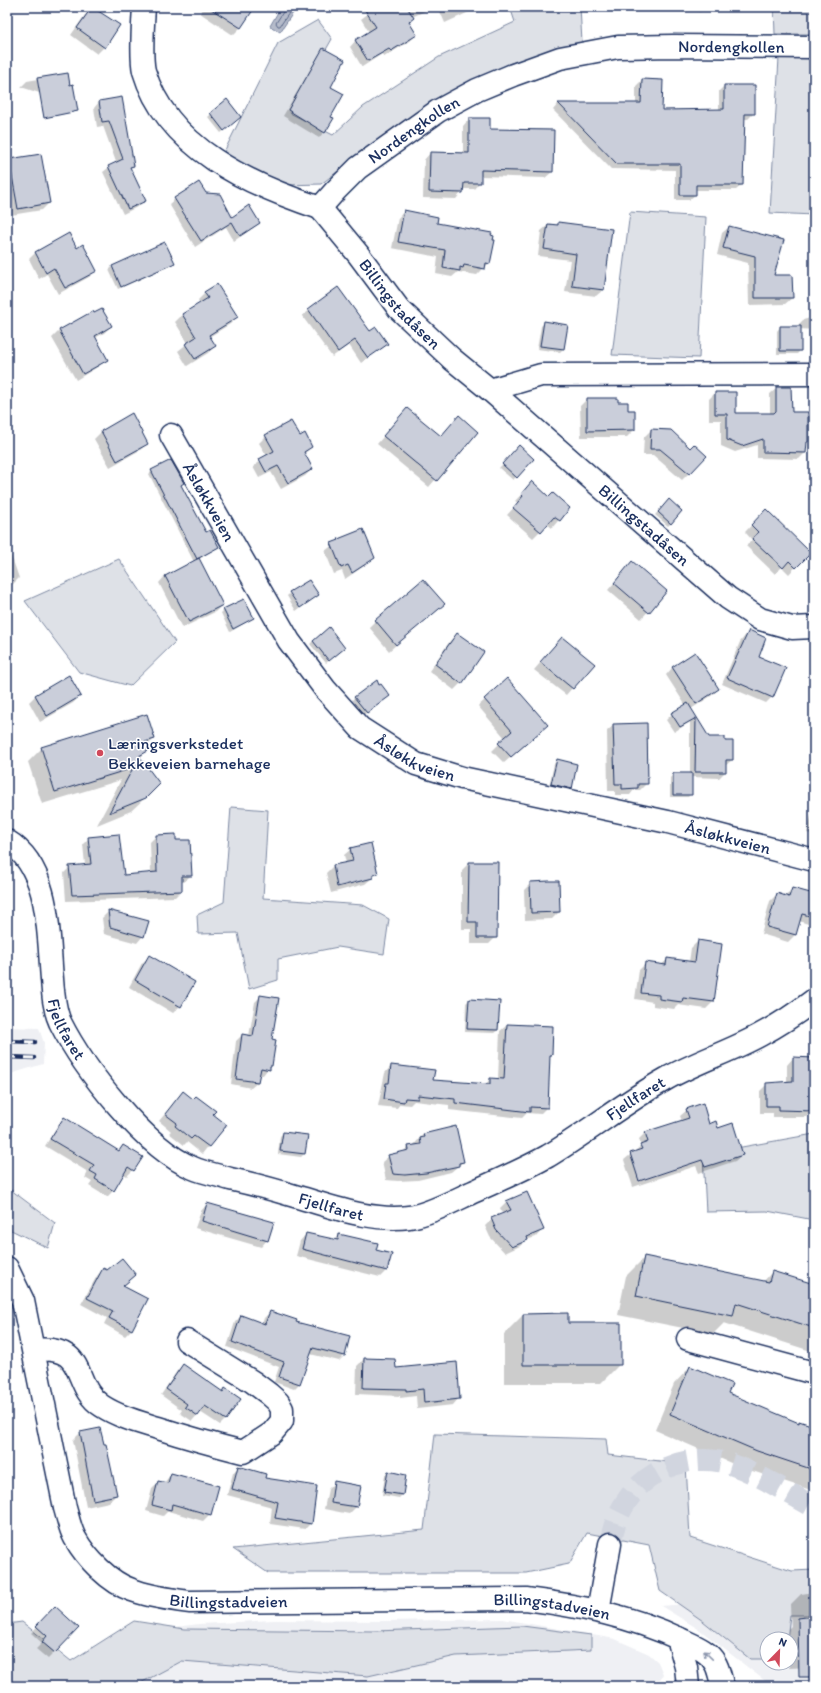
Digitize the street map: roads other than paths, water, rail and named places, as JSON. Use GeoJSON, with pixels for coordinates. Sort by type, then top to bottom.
{"type":"FeatureCollection","features":[{"type":"Feature","properties":{"kind":"street"},"geometry":{"type":"LineString","coordinates":[[144,7],[142,22],[144,70],[154,96],[169,119],[200,150],[246,179],[284,196],[320,208]]}},
{"type":"Feature","properties":{"kind":"street","name":"Nordengkollen"},"geometry":{"type":"LineString","coordinates":[[320,208],[358,168],[438,111],[477,90],[560,58],[618,47],[814,47]]}},
{"type":"Feature","properties":{"kind":"street","name":"Billingstadåsen"},"geometry":{"type":"LineString","coordinates":[[320,208],[358,254],[399,309],[452,358],[728,598],[760,619],[792,628],[814,627]]}},
{"type":"Feature","properties":{"kind":"street"},"geometry":{"type":"LineString","coordinates":[[490,390],[541,375],[814,374]]}},
{"type":"Feature","properties":{"kind":"street","name":"Åsløkkveien"},"geometry":{"type":"LineString","coordinates":[[171,436],[289,641],[325,689],[360,728],[416,764],[462,778],[668,822],[814,860]]}},
{"type":"Feature","properties":{"kind":"street","name":"Fjellfaret"},"geometry":{"type":"LineString","coordinates":[[7,841],[15,845],[25,857],[36,873],[41,890],[45,908],[53,994],[58,1017],[71,1043],[82,1059],[103,1087],[138,1126],[161,1149],[193,1168],[373,1217],[410,1217],[438,1208],[547,1157],[665,1080],[699,1062],[758,1036],[814,1000]]}},
{"type":"Feature","properties":{"kind":"street","name":"Billingstadveien"},"geometry":{"type":"LineString","coordinates":[[7,1268],[23,1300],[65,1508],[74,1536],[87,1556],[105,1574],[131,1590],[158,1597],[189,1602],[526,1599],[568,1605],[598,1611],[645,1624],[702,1649],[715,1662],[723,1686]]}},
{"type":"Feature","properties":{"kind":"street"},"geometry":{"type":"LineString","coordinates":[[688,1339],[814,1373]]}},
{"type":"Feature","properties":{"kind":"street"},"geometry":{"type":"LineString","coordinates":[[34,1350],[58,1350],[73,1360],[87,1391],[101,1406],[130,1420],[243,1452],[272,1433],[282,1421],[282,1409],[278,1402],[254,1382],[187,1341]]}},
{"type":"Feature","properties":{"kind":"street"},"geometry":{"type":"LineString","coordinates":[[598,1611],[610,1544]]}},
{"type":"Feature","properties":{"kind":"street"},"geometry":{"type":"LineString","coordinates":[[678,1638],[686,1667],[688,1686]]}},
{"type":"Feature","properties":{"kind":"water"},"geometry":{"type":"Polygon","coordinates":[[[281,7],[292,7],[293,13],[280,32],[270,26],[281,7]]]}},
{"type":"Feature","properties":{"kind":"tunnel"},"geometry":{"type":"LineString","coordinates":[[610,1544],[620,1512],[635,1490],[659,1471],[688,1461],[718,1461],[733,1465],[764,1479],[814,1507]]}},
{"type":"Feature","properties":{"kind":"railway"},"geometry":{"type":"LineString","coordinates":[[7,1041],[35,1042]]}},
{"type":"Feature","properties":{"kind":"railway"},"geometry":{"type":"LineString","coordinates":[[7,1057],[34,1058]]}},
{"type":"Feature","properties":{"kind":"place","name":"Læringsverkstedet Bekkeveien barnehage"},"geometry":{"type":"Point","coordinates":[100,753]}}]}
